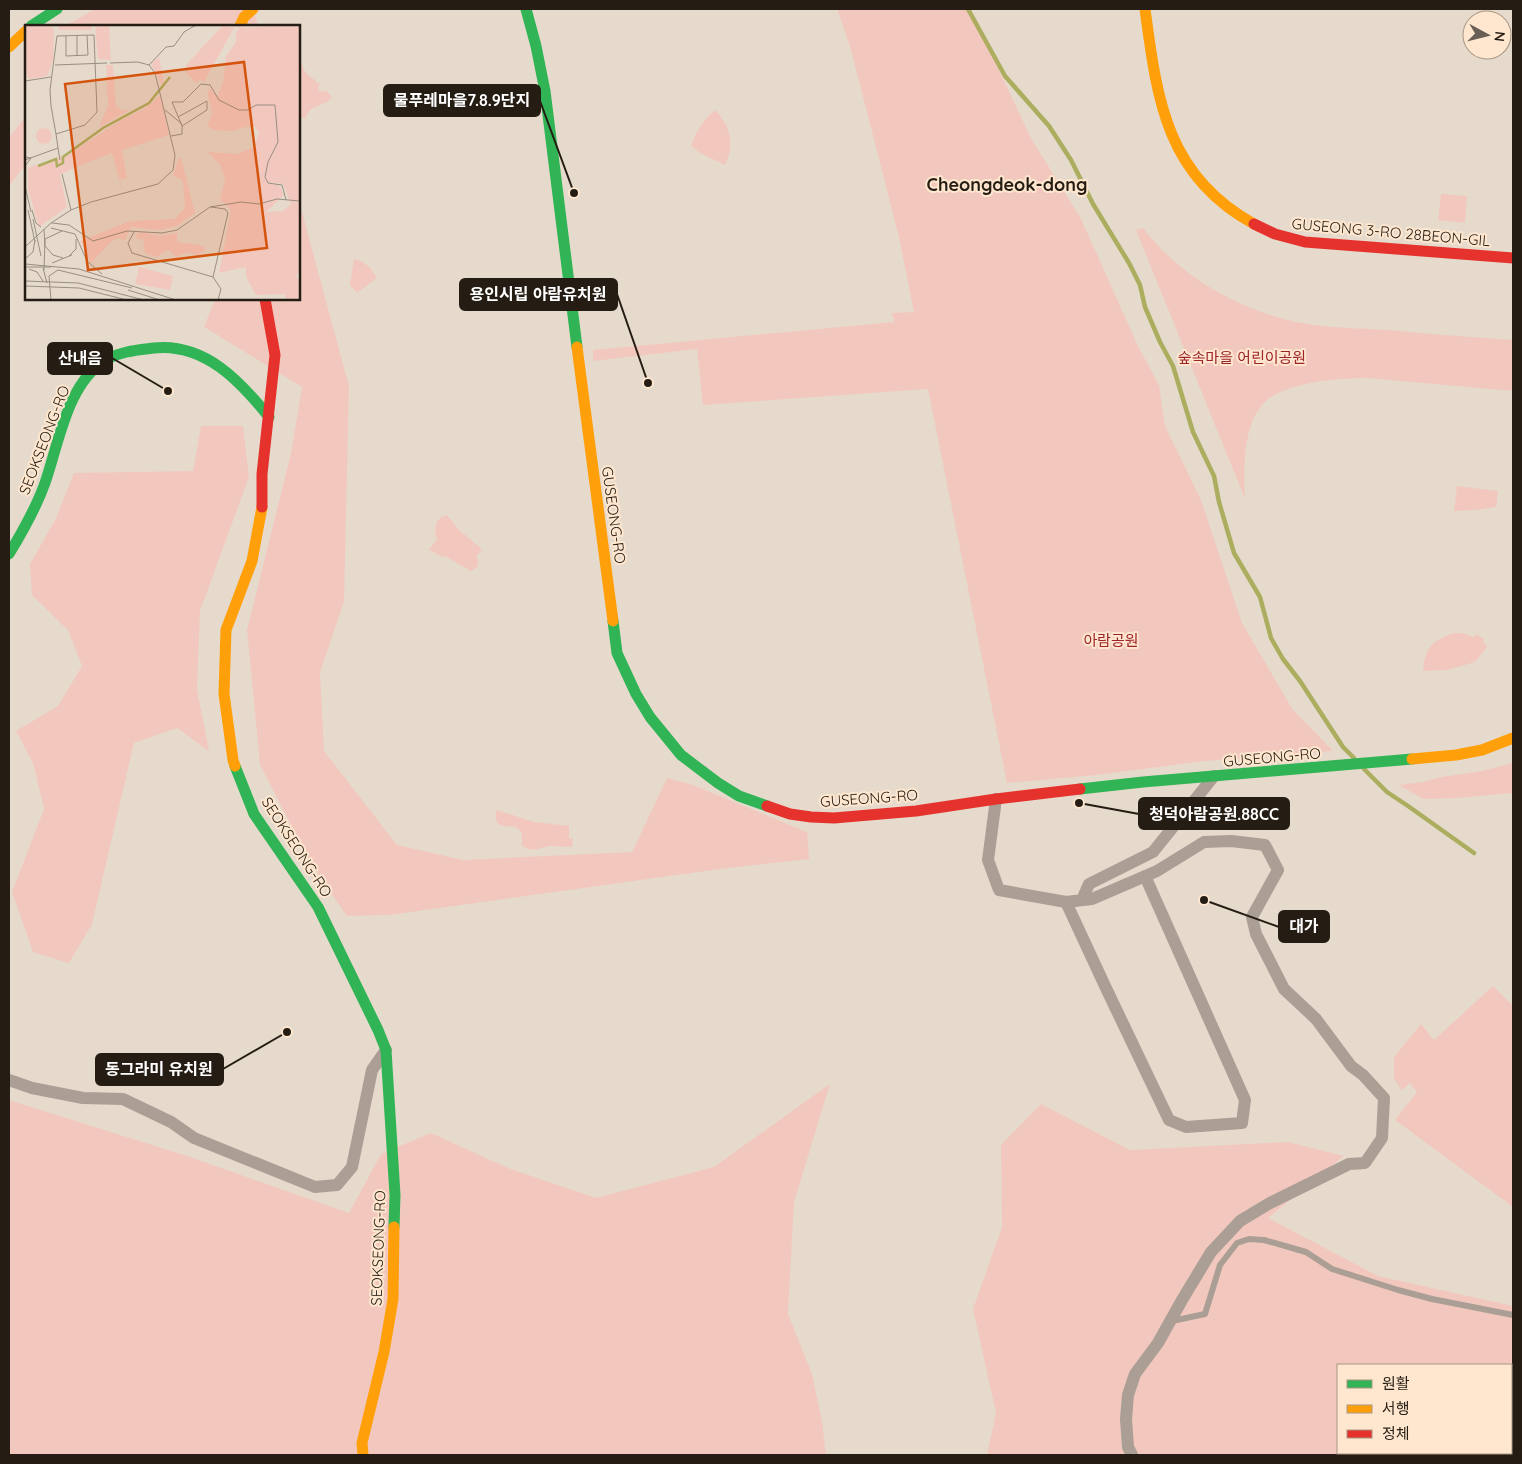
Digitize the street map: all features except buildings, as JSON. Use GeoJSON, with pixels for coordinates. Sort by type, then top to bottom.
{"type":"FeatureCollection","features":[{"type":"Feature","properties":{"kind":"main road"},"geometry":{"type":"LineString","coordinates":[[33,25],[57,9]]}},
{"type":"Feature","properties":{"kind":"main road"},"geometry":{"type":"LineString","coordinates":[[240,25],[244,17],[253,9]]}},
{"type":"Feature","properties":{"kind":"main road","name":"GUSEONG-RO"},"geometry":{"type":"LineString","coordinates":[[526,9],[545,91],[617,653],[636,694],[650,717],[681,754],[718,784],[739,796],[790,814],[834,818],[874,815],[1103,786],[1456,755],[1482,750],[1513,738]]}},
{"type":"Feature","properties":{"kind":"main road","name":"GUSEONG 3-RO 28BEON-GIL"},"geometry":{"type":"LineString","coordinates":[[1145,9],[1155,83],[1165,121],[1173,140],[1190,172],[1217,200],[1236,214],[1273,234],[1305,242],[1513,258]]}},
{"type":"Feature","properties":{"kind":"main road"},"geometry":{"type":"LineString","coordinates":[[9,47],[25,32]]}},
{"type":"Feature","properties":{"kind":"main road"},"geometry":{"type":"LineString","coordinates":[[265,300],[275,355],[270,417]]}},
{"type":"Feature","properties":{"kind":"main road","name":"SEOKSEONG-RO"},"geometry":{"type":"LineString","coordinates":[[9,554],[37,504],[77,390],[92,371],[104,361],[137,349],[173,348],[191,352],[208,359],[228,372],[246,388],[270,417],[262,474],[262,508],[252,561],[226,630],[224,694],[233,760],[254,814],[318,907],[386,1050],[395,1195],[393,1299],[384,1352],[362,1443],[363,1455]]}},
{"type":"Feature","properties":{"kind":"street"},"geometry":{"type":"LineString","coordinates":[[1082,900],[1089,884],[1153,852],[1214,776]]}},
{"type":"Feature","properties":{"kind":"street"},"geometry":{"type":"LineString","coordinates":[[996,799],[988,860],[999,890],[1066,902],[1092,899],[1158,871],[1204,842],[1231,841],[1265,846],[1278,870],[1252,917],[1256,934],[1284,989],[1316,1019],[1351,1066],[1363,1075],[1384,1098],[1382,1138],[1365,1163],[1349,1164],[1270,1203],[1240,1221],[1211,1252],[1158,1343],[1135,1374],[1128,1395],[1126,1419],[1128,1447],[1132,1455]]}},
{"type":"Feature","properties":{"kind":"street"},"geometry":{"type":"LineString","coordinates":[[1066,902],[1170,1120],[1186,1127],[1242,1123],[1245,1100],[1144,876]]}},
{"type":"Feature","properties":{"kind":"street"},"geometry":{"type":"LineString","coordinates":[[9,1080],[32,1088],[83,1098],[123,1099],[171,1122],[194,1138],[315,1187],[330,1186],[337,1185],[352,1168],[372,1070],[386,1050]]}},
{"type":"Feature","properties":{"kind":"lane"},"geometry":{"type":"LineString","coordinates":[[1170,1321],[1205,1314],[1220,1265],[1237,1244],[1249,1239],[1264,1240],[1306,1252],[1332,1269],[1398,1290],[1432,1299],[1513,1315]]}},
{"type":"Feature","properties":{"kind":"green space"},"geometry":{"type":"Polygon","coordinates":[[[95,9],[253,9],[258,25],[67,25],[95,9]]]}},
{"type":"Feature","properties":{"kind":"green space","name":"아람공원"},"geometry":{"type":"Polygon","coordinates":[[[837,9],[970,9],[1031,138],[1081,219],[1139,348],[1159,385],[1165,426],[1201,500],[1242,623],[1293,710],[1333,751],[1205,761],[1096,775],[1007,783],[928,389],[703,405],[697,349],[593,361],[593,350],[894,322],[892,313],[914,312],[899,237],[850,46],[837,9]]]}},
{"type":"Feature","properties":{"kind":"green space"},"geometry":{"type":"Polygon","coordinates":[[[300,57],[307,74],[320,85],[318,87],[319,91],[326,90],[332,97],[326,103],[311,110],[305,119],[300,116],[300,57]]]}},
{"type":"Feature","properties":{"kind":"green space"},"geometry":{"type":"Polygon","coordinates":[[[715,110],[725,123],[730,136],[730,150],[725,165],[700,153],[691,146],[700,126],[715,110]]]}},
{"type":"Feature","properties":{"kind":"green space"},"geometry":{"type":"Polygon","coordinates":[[[25,117],[25,165],[9,186],[9,138],[25,117]]]}},
{"type":"Feature","properties":{"kind":"green space"},"geometry":{"type":"Polygon","coordinates":[[[1441,194],[1467,196],[1465,223],[1438,220],[1441,194]]]}},
{"type":"Feature","properties":{"kind":"green space"},"geometry":{"type":"Polygon","coordinates":[[[300,205],[349,386],[344,602],[320,672],[324,751],[397,845],[463,860],[632,852],[667,778],[693,785],[807,832],[809,859],[720,869],[389,915],[347,916],[309,860],[260,765],[247,630],[291,453],[302,387],[204,327],[215,300],[300,300],[300,205]]]}},
{"type":"Feature","properties":{"kind":"green space","name":"숲속마을 어린이공원"},"geometry":{"type":"Polygon","coordinates":[[[1143,228],[1174,261],[1211,288],[1252,309],[1274,316],[1296,322],[1330,327],[1513,340],[1513,391],[1367,378],[1327,380],[1285,390],[1264,403],[1252,424],[1246,449],[1245,499],[1136,230],[1143,228]]]}},
{"type":"Feature","properties":{"kind":"green space"},"geometry":{"type":"Polygon","coordinates":[[[354,259],[368,266],[377,278],[357,293],[350,285],[354,259]]]}},
{"type":"Feature","properties":{"kind":"green space"},"geometry":{"type":"Polygon","coordinates":[[[201,426],[243,426],[249,477],[200,611],[197,689],[209,751],[177,728],[134,743],[92,924],[69,963],[33,952],[12,892],[44,809],[33,763],[16,731],[58,706],[82,666],[68,630],[32,595],[30,564],[55,520],[74,473],[193,471],[201,426]]]}},
{"type":"Feature","properties":{"kind":"green space"},"geometry":{"type":"Polygon","coordinates":[[[1457,486],[1498,491],[1496,507],[1454,511],[1457,486]]]}},
{"type":"Feature","properties":{"kind":"green space"},"geometry":{"type":"Polygon","coordinates":[[[447,515],[459,530],[482,549],[477,556],[477,567],[471,571],[445,556],[443,557],[429,550],[437,539],[436,524],[447,515]]]}},
{"type":"Feature","properties":{"kind":"green space"},"geometry":{"type":"Polygon","coordinates":[[[1454,633],[1462,633],[1474,637],[1476,634],[1484,639],[1483,642],[1487,647],[1475,662],[1447,670],[1423,671],[1426,656],[1431,646],[1440,639],[1454,633]]]}},
{"type":"Feature","properties":{"kind":"green space"},"geometry":{"type":"Polygon","coordinates":[[[1513,763],[1513,793],[1423,799],[1399,785],[1481,771],[1513,763]]]}},
{"type":"Feature","properties":{"kind":"green space"},"geometry":{"type":"Polygon","coordinates":[[[497,810],[534,822],[569,826],[569,838],[573,839],[572,847],[552,846],[533,850],[526,848],[521,845],[522,837],[520,830],[515,827],[500,825],[497,822],[495,817],[497,810]]]}},
{"type":"Feature","properties":{"kind":"green space"},"geometry":{"type":"Polygon","coordinates":[[[1493,986],[1513,1006],[1513,1207],[1395,1120],[1417,1092],[1410,1083],[1402,1090],[1394,1079],[1394,1057],[1421,1024],[1434,1040],[1493,986]]]}},
{"type":"Feature","properties":{"kind":"green space"},"geometry":{"type":"Polygon","coordinates":[[[830,1084],[794,1202],[788,1314],[812,1374],[822,1421],[826,1455],[9,1455],[9,1100],[187,1156],[349,1213],[381,1154],[431,1133],[508,1168],[596,1198],[714,1167],[830,1084]]]}},
{"type":"Feature","properties":{"kind":"green space"},"geometry":{"type":"Polygon","coordinates":[[[1041,1104],[1130,1150],[1288,1142],[1344,1156],[1268,1218],[1378,1276],[1513,1306],[1513,1455],[987,1455],[996,1413],[973,1309],[1002,1227],[1001,1145],[1041,1104]]]}},
{"type":"Feature","properties":{"kind":"waterway"},"geometry":{"type":"LineString","coordinates":[[968,9],[1005,76],[1049,126],[1071,160],[1093,204],[1129,263],[1140,285],[1145,307],[1173,366],[1193,432],[1214,476],[1219,502],[1234,553],[1260,597],[1271,638],[1283,659],[1300,681],[1343,747],[1354,758]]}},
{"type":"Feature","properties":{"kind":"waterway"},"geometry":{"type":"LineString","coordinates":[[1364,769],[1387,792],[1474,853]]}},
{"type":"Feature","properties":{"kind":"traffic: fast"},"geometry":{"type":"LineString","coordinates":[[33,25],[57,9]]}},
{"type":"Feature","properties":{"kind":"traffic: fast"},"geometry":{"type":"LineString","coordinates":[[526,9],[545,91],[577,347]]}},
{"type":"Feature","properties":{"kind":"traffic: fast"},"geometry":{"type":"LineString","coordinates":[[9,554],[29,519],[41,492],[73,398],[93,370],[106,360],[130,351],[154,348],[172,348],[189,352],[205,358],[220,367],[246,390],[269,417]]}},
{"type":"Feature","properties":{"kind":"traffic: fast"},"geometry":{"type":"LineString","coordinates":[[613,621],[617,653],[636,694],[650,717],[681,755],[718,783],[739,796],[767,806]]}},
{"type":"Feature","properties":{"kind":"traffic: fast"},"geometry":{"type":"LineString","coordinates":[[1080,789],[1412,759]]}},
{"type":"Feature","properties":{"kind":"traffic: fast"},"geometry":{"type":"LineString","coordinates":[[235,766],[254,814],[318,907],[386,1050],[395,1195],[394,1227]]}},
{"type":"Feature","properties":{"kind":"traffic: slow"},"geometry":{"type":"LineString","coordinates":[[240,25],[244,17],[253,9]]}},
{"type":"Feature","properties":{"kind":"traffic: slow"},"geometry":{"type":"LineString","coordinates":[[1145,9],[1155,74],[1162,104],[1171,132],[1184,159],[1202,183],[1225,205],[1254,224]]}},
{"type":"Feature","properties":{"kind":"traffic: slow"},"geometry":{"type":"LineString","coordinates":[[9,47],[25,32]]}},
{"type":"Feature","properties":{"kind":"traffic: slow"},"geometry":{"type":"LineString","coordinates":[[577,347],[613,621]]}},
{"type":"Feature","properties":{"kind":"traffic: slow"},"geometry":{"type":"LineString","coordinates":[[235,766],[224,694],[226,630],[252,561],[262,507]]}},
{"type":"Feature","properties":{"kind":"traffic: slow"},"geometry":{"type":"LineString","coordinates":[[1412,759],[1456,755],[1482,750],[1513,738]]}},
{"type":"Feature","properties":{"kind":"traffic: slow"},"geometry":{"type":"LineString","coordinates":[[363,1455],[362,1443],[384,1352],[393,1299],[394,1227]]}},
{"type":"Feature","properties":{"kind":"traffic: jam"},"geometry":{"type":"LineString","coordinates":[[1254,224],[1275,234],[1305,242],[1513,258]]}},
{"type":"Feature","properties":{"kind":"traffic: jam"},"geometry":{"type":"LineString","coordinates":[[262,507],[262,474],[275,355],[265,300]]}},
{"type":"Feature","properties":{"kind":"traffic: jam"},"geometry":{"type":"LineString","coordinates":[[767,806],[790,814],[834,818],[916,811],[1080,789]]}},
{"type":"Feature","properties":{"kind":"place","name":"물푸레마을7.8.9단지"},"geometry":{"type":"Point","coordinates":[574,193]}},
{"type":"Feature","properties":{"kind":"place","name":"용인시립 아람유치원"},"geometry":{"type":"Point","coordinates":[648,383]}},
{"type":"Feature","properties":{"kind":"place","name":"산내음"},"geometry":{"type":"Point","coordinates":[168,391]}},
{"type":"Feature","properties":{"kind":"place","name":"청덕아람공원.88CC"},"geometry":{"type":"Point","coordinates":[1079,803]}},
{"type":"Feature","properties":{"kind":"place","name":"대가"},"geometry":{"type":"Point","coordinates":[1204,900]}},
{"type":"Feature","properties":{"kind":"place","name":"동그라미 유치원"},"geometry":{"type":"Point","coordinates":[287,1032]}},
{"type":"Feature","properties":{"kind":"district","name":"Cheongdeok-dong"},"geometry":{"type":"Point","coordinates":[1007,184]}}]}
